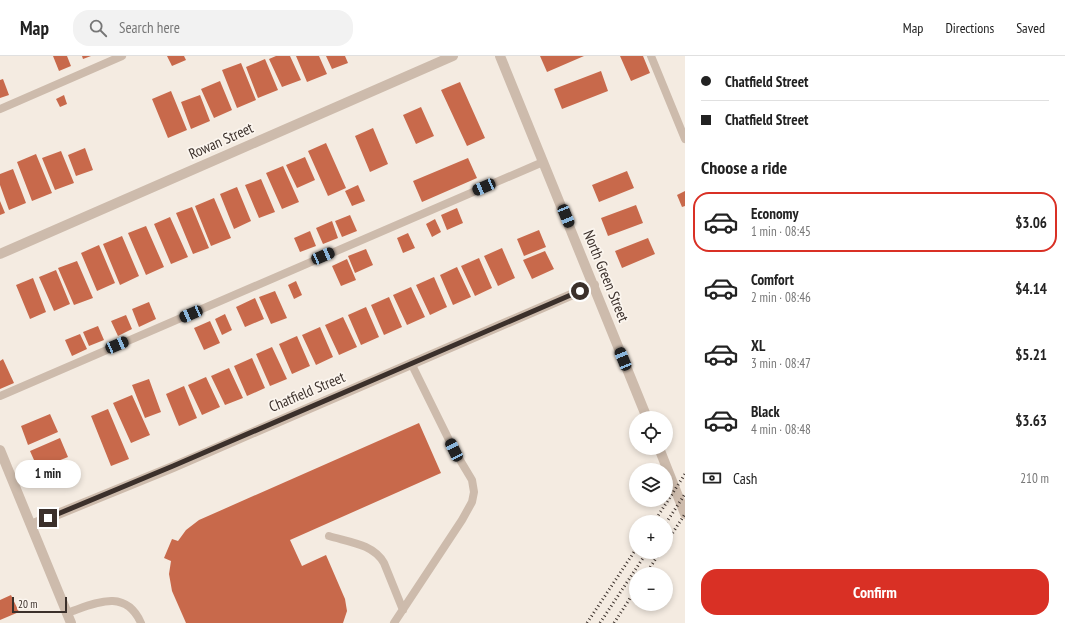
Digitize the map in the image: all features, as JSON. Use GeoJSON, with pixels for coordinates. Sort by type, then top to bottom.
{"type":"FeatureCollection","features":[{"type":"Feature","properties":{"kind":"street","name":"Rowan Street"},"geometry":{"type":"LineString","coordinates":[[0,254],[453,56]]}},
{"type":"Feature","properties":{"kind":"street","name":"North Green Street"},"geometry":{"type":"LineString","coordinates":[[500,56],[644,411]]}},
{"type":"Feature","properties":{"kind":"street","name":"Chatfield Street"},"geometry":{"type":"LineString","coordinates":[[31,525],[173,466],[594,285]]}},
{"type":"Feature","properties":{"kind":"street"},"geometry":{"type":"LineString","coordinates":[[0,450],[69,618]]}},
{"type":"Feature","properties":{"kind":"street"},"geometry":{"type":"LineString","coordinates":[[662,455],[685,514]]}},
{"type":"Feature","properties":{"kind":"lane"},"geometry":{"type":"LineString","coordinates":[[0,109],[122,56]]}},
{"type":"Feature","properties":{"kind":"lane"},"geometry":{"type":"LineString","coordinates":[[651,56],[685,139]]}},
{"type":"Feature","properties":{"kind":"lane"},"geometry":{"type":"LineString","coordinates":[[0,396],[543,162]]}},
{"type":"Feature","properties":{"kind":"lane"},"geometry":{"type":"LineString","coordinates":[[394,623],[462,520],[472,502],[474,492],[472,480],[454,450],[411,363]]}},
{"type":"Feature","properties":{"kind":"lane"},"geometry":{"type":"LineString","coordinates":[[329,536],[365,547],[374,551],[380,556],[403,610]]}},
{"type":"Feature","properties":{"kind":"lane"},"geometry":{"type":"LineString","coordinates":[[69,618],[100,602],[110,601],[122,603],[131,608],[137,614],[141,623]]}},
{"type":"Feature","properties":{"kind":"building"},"geometry":{"type":"Polygon","coordinates":[[[53,56],[67,56],[71,66],[59,71],[53,56]]]}},
{"type":"Feature","properties":{"kind":"building"},"geometry":{"type":"Polygon","coordinates":[[[82,56],[91,56],[83,59],[82,56]]]}},
{"type":"Feature","properties":{"kind":"building"},"geometry":{"type":"Polygon","coordinates":[[[167,56],[184,56],[186,60],[172,66],[167,56]]]}},
{"type":"Feature","properties":{"kind":"building"},"geometry":{"type":"Polygon","coordinates":[[[276,56],[290,56],[301,80],[282,87],[269,59],[276,56]]]}},
{"type":"Feature","properties":{"kind":"building"},"geometry":{"type":"Polygon","coordinates":[[[296,56],[319,56],[327,74],[307,82],[296,56]]]}},
{"type":"Feature","properties":{"kind":"building"},"geometry":{"type":"Polygon","coordinates":[[[326,56],[345,56],[348,63],[332,69],[326,56]]]}},
{"type":"Feature","properties":{"kind":"building"},"geometry":{"type":"Polygon","coordinates":[[[540,56],[584,56],[547,72],[540,56]]]}},
{"type":"Feature","properties":{"kind":"building"},"geometry":{"type":"Polygon","coordinates":[[[620,56],[643,56],[650,73],[631,81],[620,56]]]}},
{"type":"Feature","properties":{"kind":"building"},"geometry":{"type":"Polygon","coordinates":[[[265,59],[278,90],[258,98],[246,67],[265,59]]]}},
{"type":"Feature","properties":{"kind":"building"},"geometry":{"type":"Polygon","coordinates":[[[241,63],[256,100],[237,108],[222,70],[241,63]]]}},
{"type":"Feature","properties":{"kind":"building"},"geometry":{"type":"Polygon","coordinates":[[[601,71],[608,91],[562,109],[554,89],[601,71]]]}},
{"type":"Feature","properties":{"kind":"building"},"geometry":{"type":"Polygon","coordinates":[[[3,79],[9,95],[0,98],[0,80],[3,79]]]}},
{"type":"Feature","properties":{"kind":"building"},"geometry":{"type":"Polygon","coordinates":[[[220,81],[232,110],[214,118],[201,89],[220,81]]]}},
{"type":"Feature","properties":{"kind":"building"},"geometry":{"type":"Polygon","coordinates":[[[460,82],[485,138],[467,146],[441,90],[460,82]]]}},
{"type":"Feature","properties":{"kind":"building"},"geometry":{"type":"Polygon","coordinates":[[[171,91],[187,130],[168,138],[152,99],[171,91]]]}},
{"type":"Feature","properties":{"kind":"building"},"geometry":{"type":"Polygon","coordinates":[[[64,95],[67,104],[60,107],[56,99],[64,95]]]}},
{"type":"Feature","properties":{"kind":"building"},"geometry":{"type":"Polygon","coordinates":[[[200,95],[210,121],[191,129],[181,102],[200,95]]]}},
{"type":"Feature","properties":{"kind":"building"},"geometry":{"type":"Polygon","coordinates":[[[421,107],[434,136],[416,144],[403,115],[421,107]]]}},
{"type":"Feature","properties":{"kind":"building"},"geometry":{"type":"Polygon","coordinates":[[[373,128],[388,164],[370,172],[355,136],[373,128]]]}},
{"type":"Feature","properties":{"kind":"building"},"geometry":{"type":"Polygon","coordinates":[[[326,143],[346,188],[328,196],[308,151],[326,143]]]}},
{"type":"Feature","properties":{"kind":"building"},"geometry":{"type":"Polygon","coordinates":[[[85,148],[93,170],[76,176],[68,155],[85,148]]]}},
{"type":"Feature","properties":{"kind":"building"},"geometry":{"type":"Polygon","coordinates":[[[61,151],[74,183],[55,190],[42,158],[61,151]]]}},
{"type":"Feature","properties":{"kind":"building"},"geometry":{"type":"Polygon","coordinates":[[[36,154],[52,193],[32,201],[17,162],[36,154]]]}},
{"type":"Feature","properties":{"kind":"building"},"geometry":{"type":"Polygon","coordinates":[[[305,157],[315,180],[297,188],[286,165],[305,157]]]}},
{"type":"Feature","properties":{"kind":"building"},"geometry":{"type":"Polygon","coordinates":[[[468,158],[477,178],[422,202],[413,181],[468,158]]]}},
{"type":"Feature","properties":{"kind":"building"},"geometry":{"type":"Polygon","coordinates":[[[283,166],[299,202],[282,209],[266,173],[283,166]]]}},
{"type":"Feature","properties":{"kind":"building"},"geometry":{"type":"Polygon","coordinates":[[[13,169],[26,203],[9,210],[0,185],[0,174],[13,169]]]}},
{"type":"Feature","properties":{"kind":"building"},"geometry":{"type":"Polygon","coordinates":[[[627,171],[634,188],[599,202],[592,185],[627,171]]]}},
{"type":"Feature","properties":{"kind":"building"},"geometry":{"type":"Polygon","coordinates":[[[261,179],[275,212],[259,218],[245,185],[261,179]]]}},
{"type":"Feature","properties":{"kind":"building"},"geometry":{"type":"Polygon","coordinates":[[[358,185],[365,201],[352,206],[345,191],[358,185]]]}},
{"type":"Feature","properties":{"kind":"building"},"geometry":{"type":"Polygon","coordinates":[[[237,187],[251,221],[234,229],[220,194],[237,187]]]}},
{"type":"Feature","properties":{"kind":"building"},"geometry":{"type":"Polygon","coordinates":[[[685,191],[685,206],[682,207],[677,195],[685,191]]]}},
{"type":"Feature","properties":{"kind":"building"},"geometry":{"type":"Polygon","coordinates":[[[214,198],[231,238],[211,246],[195,206],[214,198]]]}},
{"type":"Feature","properties":{"kind":"building"},"geometry":{"type":"Polygon","coordinates":[[[0,201],[5,213],[0,215],[0,201]]]}},
{"type":"Feature","properties":{"kind":"building"},"geometry":{"type":"Polygon","coordinates":[[[636,205],[643,223],[608,236],[601,218],[636,205]]]}},
{"type":"Feature","properties":{"kind":"building"},"geometry":{"type":"Polygon","coordinates":[[[192,207],[209,248],[193,254],[176,213],[192,207]]]}},
{"type":"Feature","properties":{"kind":"building"},"geometry":{"type":"Polygon","coordinates":[[[457,208],[463,223],[447,230],[441,215],[457,208]]]}},
{"type":"Feature","properties":{"kind":"building"},"geometry":{"type":"Polygon","coordinates":[[[350,215],[357,231],[342,237],[335,221],[350,215]]]}},
{"type":"Feature","properties":{"kind":"building"},"geometry":{"type":"Polygon","coordinates":[[[170,217],[188,257],[171,264],[154,224],[170,217]]]}},
{"type":"Feature","properties":{"kind":"building"},"geometry":{"type":"Polygon","coordinates":[[[435,219],[441,232],[432,237],[426,224],[435,219]]]}},
{"type":"Feature","properties":{"kind":"building"},"geometry":{"type":"Polygon","coordinates":[[[332,221],[338,238],[323,244],[316,228],[332,221]]]}},
{"type":"Feature","properties":{"kind":"building"},"geometry":{"type":"Polygon","coordinates":[[[146,226],[164,267],[146,275],[128,233],[146,226]]]}},
{"type":"Feature","properties":{"kind":"building"},"geometry":{"type":"Polygon","coordinates":[[[539,230],[546,247],[524,256],[517,239],[539,230]]]}},
{"type":"Feature","properties":{"kind":"building"},"geometry":{"type":"Polygon","coordinates":[[[310,231],[316,246],[300,252],[294,238],[310,231]]]}},
{"type":"Feature","properties":{"kind":"building"},"geometry":{"type":"Polygon","coordinates":[[[408,233],[415,248],[403,253],[397,238],[408,233]]]}},
{"type":"Feature","properties":{"kind":"building"},"geometry":{"type":"Polygon","coordinates":[[[122,236],[139,276],[120,285],[103,244],[122,236]]]}},
{"type":"Feature","properties":{"kind":"building"},"geometry":{"type":"Polygon","coordinates":[[[648,238],[655,254],[622,268],[615,251],[648,238]]]}},
{"type":"Feature","properties":{"kind":"building"},"geometry":{"type":"Polygon","coordinates":[[[99,245],[115,283],[97,291],[81,253],[99,245]]]}},
{"type":"Feature","properties":{"kind":"building"},"geometry":{"type":"Polygon","coordinates":[[[502,248],[515,278],[498,286],[484,256],[502,248]]]}},
{"type":"Feature","properties":{"kind":"building"},"geometry":{"type":"Polygon","coordinates":[[[366,249],[373,265],[355,273],[348,256],[366,249]]]}},
{"type":"Feature","properties":{"kind":"building"},"geometry":{"type":"Polygon","coordinates":[[[545,251],[554,269],[532,279],[523,260],[545,251]]]}},
{"type":"Feature","properties":{"kind":"building"},"geometry":{"type":"Polygon","coordinates":[[[479,258],[492,288],[475,296],[461,266],[479,258]]]}},
{"type":"Feature","properties":{"kind":"building"},"geometry":{"type":"Polygon","coordinates":[[[347,259],[356,280],[341,286],[332,266],[347,259]]]}},
{"type":"Feature","properties":{"kind":"building"},"geometry":{"type":"Polygon","coordinates":[[[77,261],[93,298],[74,305],[58,268],[77,261]]]}},
{"type":"Feature","properties":{"kind":"building"},"geometry":{"type":"Polygon","coordinates":[[[457,267],[471,297],[453,305],[440,275],[457,267]]]}},
{"type":"Feature","properties":{"kind":"building"},"geometry":{"type":"Polygon","coordinates":[[[56,270],[70,304],[54,311],[39,277],[56,270]]]}},
{"type":"Feature","properties":{"kind":"building"},"geometry":{"type":"Polygon","coordinates":[[[434,277],[447,307],[430,315],[416,285],[434,277]]]}},
{"type":"Feature","properties":{"kind":"building"},"geometry":{"type":"Polygon","coordinates":[[[33,278],[46,312],[30,319],[16,285],[33,278]]]}},
{"type":"Feature","properties":{"kind":"building"},"geometry":{"type":"Polygon","coordinates":[[[296,281],[302,295],[294,299],[288,285],[296,281]]]}},
{"type":"Feature","properties":{"kind":"building"},"geometry":{"type":"Polygon","coordinates":[[[411,287],[425,317],[407,325],[393,295],[411,287]]]}},
{"type":"Feature","properties":{"kind":"building"},"geometry":{"type":"Polygon","coordinates":[[[275,291],[287,318],[271,324],[259,297],[275,291]]]}},
{"type":"Feature","properties":{"kind":"building"},"geometry":{"type":"Polygon","coordinates":[[[389,297],[402,327],[384,335],[371,305],[389,297]]]}},
{"type":"Feature","properties":{"kind":"building"},"geometry":{"type":"Polygon","coordinates":[[[255,298],[264,319],[245,327],[236,307],[255,298]]]}},
{"type":"Feature","properties":{"kind":"building"},"geometry":{"type":"Polygon","coordinates":[[[149,302],[156,319],[139,327],[132,309],[149,302]]]}},
{"type":"Feature","properties":{"kind":"building"},"geometry":{"type":"Polygon","coordinates":[[[366,307],[379,337],[361,345],[348,315],[366,307]]]}},
{"type":"Feature","properties":{"kind":"building"},"geometry":{"type":"Polygon","coordinates":[[[225,314],[232,330],[222,335],[215,319],[225,314]]]}},
{"type":"Feature","properties":{"kind":"building"},"geometry":{"type":"Polygon","coordinates":[[[126,315],[132,329],[118,336],[111,321],[126,315]]]}},
{"type":"Feature","properties":{"kind":"building"},"geometry":{"type":"Polygon","coordinates":[[[343,317],[357,347],[339,355],[325,325],[343,317]]]}},
{"type":"Feature","properties":{"kind":"building"},"geometry":{"type":"Polygon","coordinates":[[[210,321],[220,343],[204,350],[194,328],[210,321]]]}},
{"type":"Feature","properties":{"kind":"building"},"geometry":{"type":"Polygon","coordinates":[[[98,326],[104,340],[89,346],[83,332],[98,326]]]}},
{"type":"Feature","properties":{"kind":"building"},"geometry":{"type":"Polygon","coordinates":[[[320,327],[333,357],[316,365],[302,335],[320,327]]]}},
{"type":"Feature","properties":{"kind":"building"},"geometry":{"type":"Polygon","coordinates":[[[80,334],[87,349],[72,356],[65,340],[80,334]]]}},
{"type":"Feature","properties":{"kind":"building"},"geometry":{"type":"Polygon","coordinates":[[[297,336],[310,366],[292,374],[279,344],[297,336]]]}},
{"type":"Feature","properties":{"kind":"building"},"geometry":{"type":"Polygon","coordinates":[[[272,347],[287,379],[270,386],[256,354],[272,347]]]}},
{"type":"Feature","properties":{"kind":"building"},"geometry":{"type":"Polygon","coordinates":[[[252,358],[265,388],[247,396],[234,366],[252,358]]]}},
{"type":"Feature","properties":{"kind":"building"},"geometry":{"type":"Polygon","coordinates":[[[3,359],[14,383],[0,389],[0,361],[3,359]]]}},
{"type":"Feature","properties":{"kind":"building"},"geometry":{"type":"Polygon","coordinates":[[[229,368],[243,398],[225,405],[211,376],[229,368]]]}},
{"type":"Feature","properties":{"kind":"building"},"geometry":{"type":"Polygon","coordinates":[[[206,377],[220,407],[202,415],[188,385],[206,377]]]}},
{"type":"Feature","properties":{"kind":"building"},"geometry":{"type":"Polygon","coordinates":[[[149,379],[161,412],[145,418],[132,385],[149,379]]]}},
{"type":"Feature","properties":{"kind":"building"},"geometry":{"type":"Polygon","coordinates":[[[184,386],[197,418],[179,426],[166,394],[184,386]]]}},
{"type":"Feature","properties":{"kind":"building"},"geometry":{"type":"Polygon","coordinates":[[[132,395],[150,435],[131,443],[113,403],[132,395]]]}},
{"type":"Feature","properties":{"kind":"building"},"geometry":{"type":"Polygon","coordinates":[[[108,409],[129,459],[111,466],[91,416],[108,409]]]}},
{"type":"Feature","properties":{"kind":"building"},"geometry":{"type":"Polygon","coordinates":[[[50,414],[58,432],[28,445],[21,426],[50,414]]]}},
{"type":"Feature","properties":{"kind":"building"},"geometry":{"type":"Polygon","coordinates":[[[419,423],[441,473],[290,540],[302,566],[326,555],[345,599],[347,611],[343,623],[186,623],[172,591],[169,574],[171,561],[164,558],[172,539],[178,541],[186,530],[199,520],[419,423]]]}},
{"type":"Feature","properties":{"kind":"building"},"geometry":{"type":"Polygon","coordinates":[[[60,438],[68,457],[38,469],[30,451],[60,438]]]}},
{"type":"Feature","properties":{"kind":"building"},"geometry":{"type":"Polygon","coordinates":[[[11,595],[19,612],[0,620],[0,600],[11,595]]]}},
{"type":"Feature","properties":{"kind":"railway"},"geometry":{"type":"LineString","coordinates":[[659,515],[685,474]]}},
{"type":"Feature","properties":{"kind":"railway"},"geometry":{"type":"LineString","coordinates":[[671,515],[685,494]]}},
{"type":"Feature","properties":{"kind":"railway"},"geometry":{"type":"LineString","coordinates":[[673,532],[685,514]]}},
{"type":"Feature","properties":{"kind":"railway"},"geometry":{"type":"LineString","coordinates":[[587,623],[629,559]]}},
{"type":"Feature","properties":{"kind":"railway"},"geometry":{"type":"LineString","coordinates":[[600,623],[642,559]]}},
{"type":"Feature","properties":{"kind":"railway"},"geometry":{"type":"LineString","coordinates":[[650,567],[656,559]]}},
{"type":"Feature","properties":{"kind":"railway"},"geometry":{"type":"LineString","coordinates":[[614,623],[629,600]]}},
{"type":"Feature","properties":{"kind":"route"},"geometry":{"type":"LineString","coordinates":[[48,518],[173,466],[580,291]]}}]}
